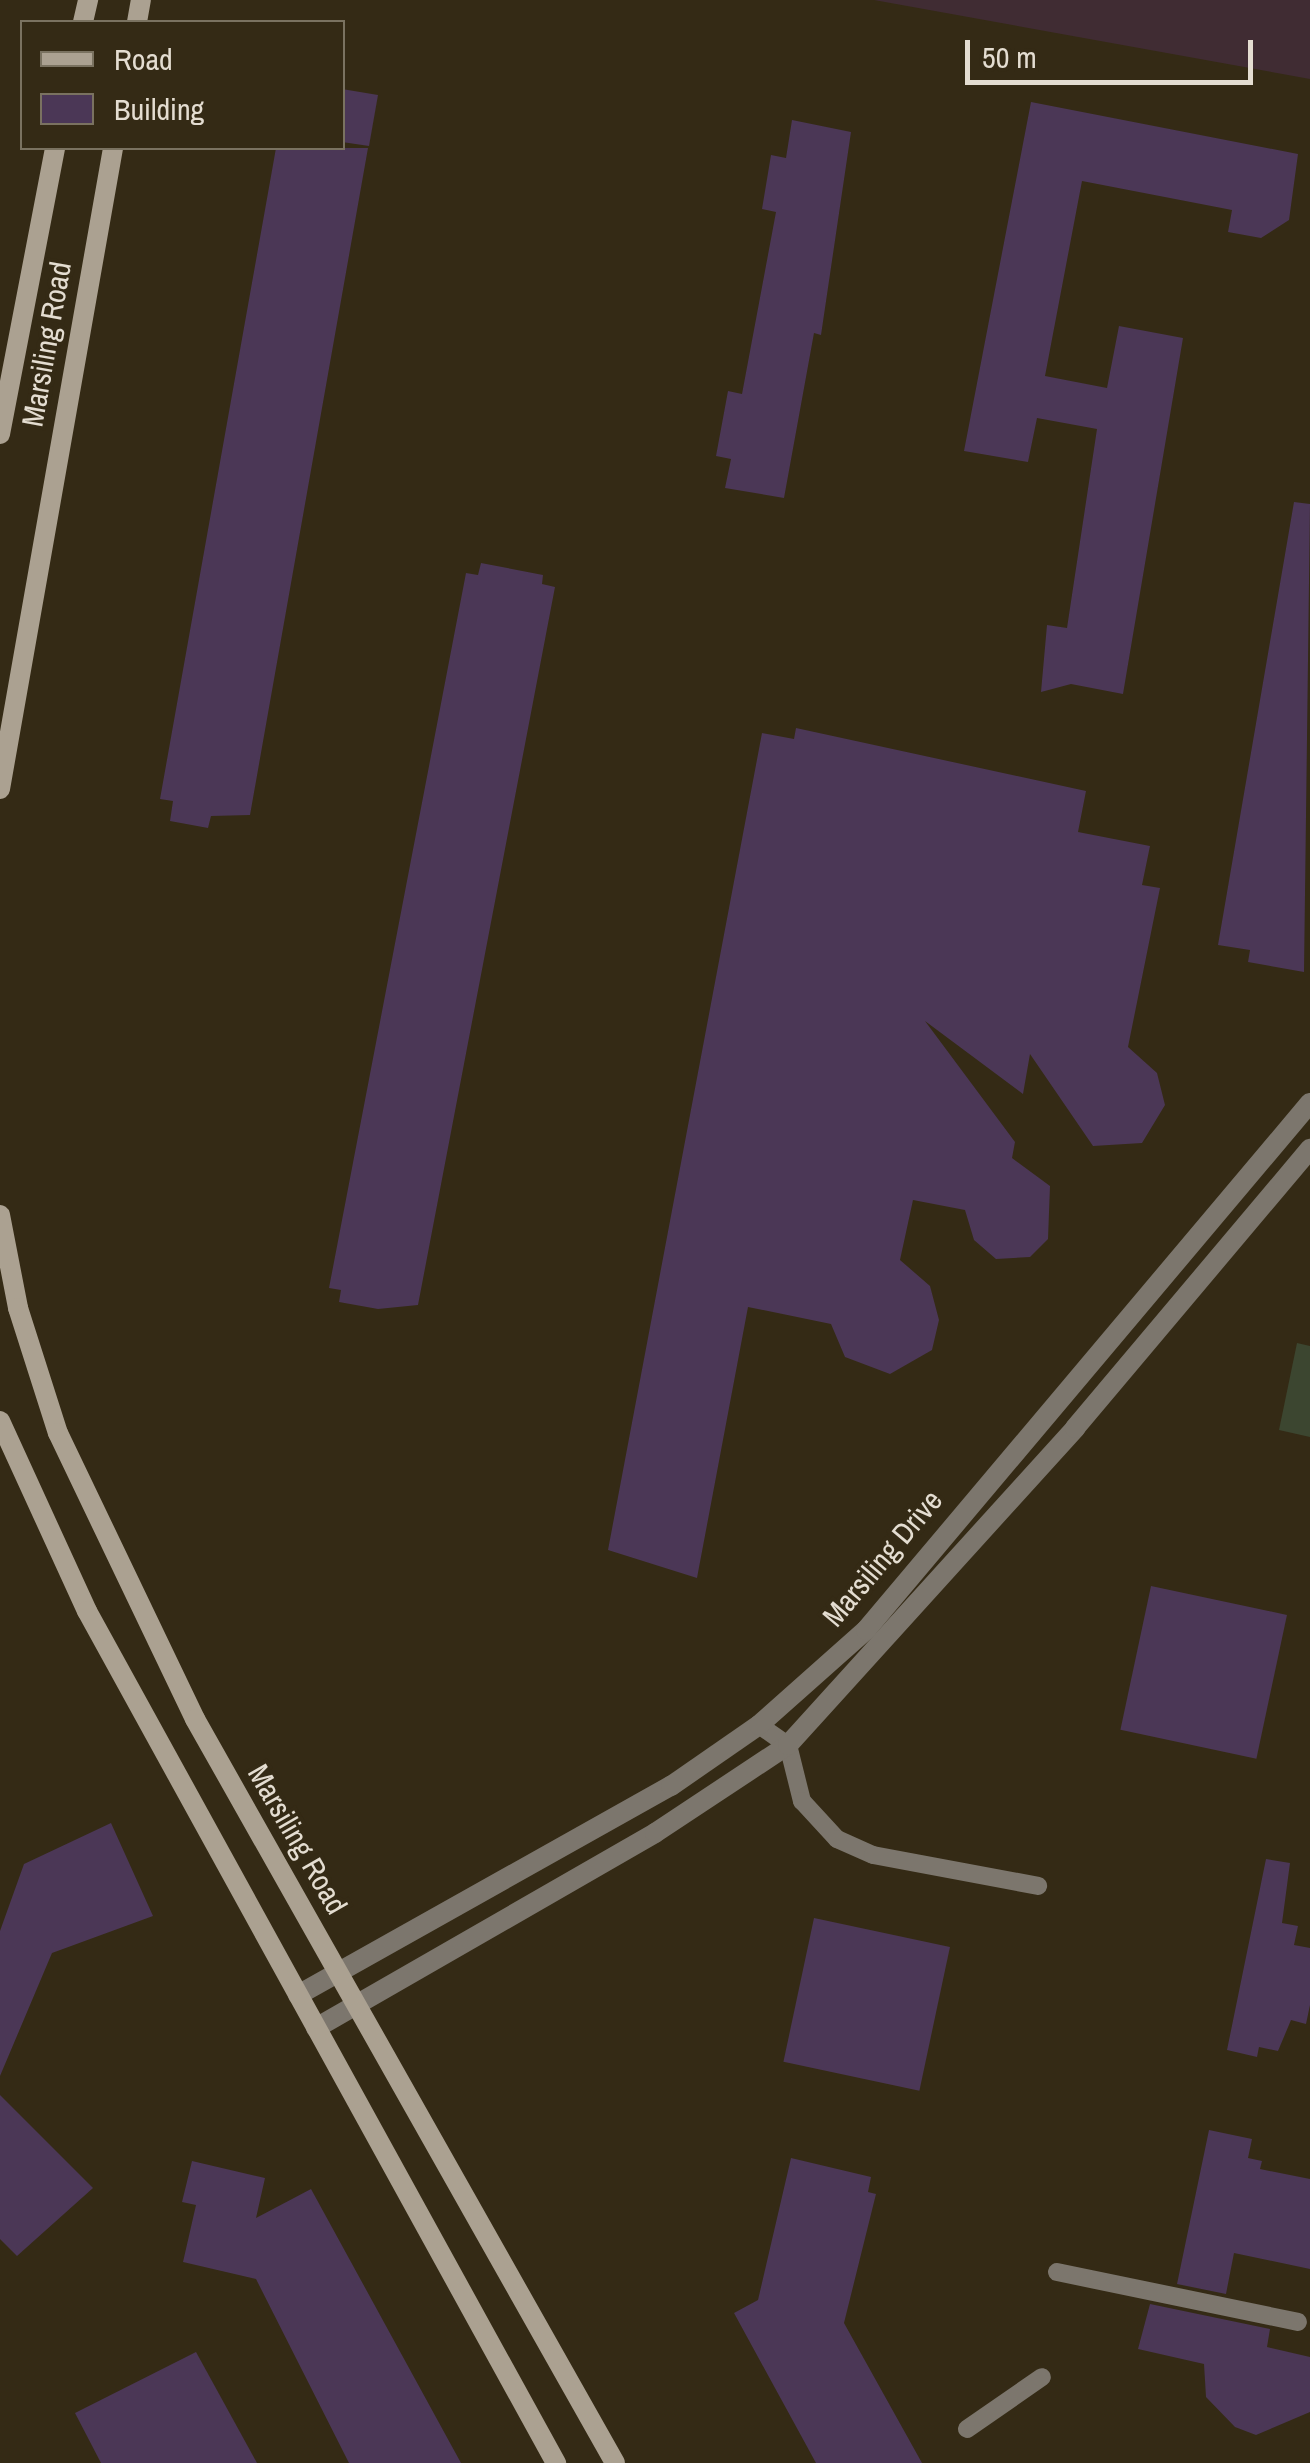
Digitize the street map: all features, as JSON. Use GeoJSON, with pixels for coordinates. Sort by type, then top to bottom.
{"type":"FeatureCollection","features":[{"type":"Feature","properties":{"kind":"street","name":"Marsiling Road"},"geometry":{"type":"LineString","coordinates":[[0,434],[55,150]]}},
{"type":"Feature","properties":{"kind":"street","name":"Marsiling Road"},"geometry":{"type":"LineString","coordinates":[[0,789],[113,150]]}},
{"type":"Feature","properties":{"kind":"street","name":"Marsiling Drive"},"geometry":{"type":"LineString","coordinates":[[298,1995],[338,1969],[671,1786],[759,1726],[866,1630],[1310,1103]]}},
{"type":"Feature","properties":{"kind":"street","name":"Marsiling Drive"},"geometry":{"type":"LineString","coordinates":[[316,2028],[788,1745],[1075,1428],[1310,1149]]}},
{"type":"Feature","properties":{"kind":"street","name":"Marsiling Road"},"geometry":{"type":"LineString","coordinates":[[0,1215],[18,1308],[58,1433],[195,1718],[615,2463]]}},
{"type":"Feature","properties":{"kind":"street"},"geometry":{"type":"LineString","coordinates":[[0,1420],[87,1612],[556,2463]]}},
{"type":"Feature","properties":{"kind":"lane"},"geometry":{"type":"LineString","coordinates":[[759,1726],[788,1745],[802,1801],[837,1838],[873,1856],[1038,1886]]}},
{"type":"Feature","properties":{"kind":"lane"},"geometry":{"type":"LineString","coordinates":[[1057,2272],[1298,2322]]}},
{"type":"Feature","properties":{"kind":"lane"},"geometry":{"type":"LineString","coordinates":[[967,2428],[1042,2377]]}},
{"type":"Feature","properties":{"kind":"shaded area"},"geometry":{"type":"Polygon","coordinates":[[[874,0],[1310,0],[1310,79],[874,0]]]}},
{"type":"Feature","properties":{"kind":"green space"},"geometry":{"type":"Polygon","coordinates":[[[1297,1343],[1310,1346],[1310,1437],[1279,1430],[1297,1343]]]}},
{"type":"Feature","properties":{"kind":"building"},"geometry":{"type":"Polygon","coordinates":[[[345,90],[378,95],[369,146],[345,142],[345,90]]]}},
{"type":"Feature","properties":{"kind":"building"},"geometry":{"type":"Polygon","coordinates":[[[1031,102],[1298,154],[1289,220],[1261,238],[1228,232],[1232,210],[1082,181],[1045,376],[1107,388],[1119,326],[1183,338],[1123,694],[1071,684],[1041,692],[1047,625],[1067,628],[1097,429],[1037,418],[1028,462],[964,451],[1031,102]]]}},
{"type":"Feature","properties":{"kind":"building"},"geometry":{"type":"Polygon","coordinates":[[[792,120],[851,132],[821,335],[814,333],[784,498],[725,488],[731,459],[716,456],[728,391],[742,394],[776,212],[762,209],[771,155],[786,158],[792,120]]]}},
{"type":"Feature","properties":{"kind":"building"},"geometry":{"type":"Polygon","coordinates":[[[368,148],[250,815],[211,816],[208,828],[170,821],[173,801],[160,799],[276,150],[368,148]]]}},
{"type":"Feature","properties":{"kind":"building"},"geometry":{"type":"Polygon","coordinates":[[[1294,502],[1310,504],[1304,972],[1248,962],[1250,950],[1218,945],[1294,502]]]}},
{"type":"Feature","properties":{"kind":"building"},"geometry":{"type":"Polygon","coordinates":[[[481,563],[543,575],[542,584],[555,587],[418,1305],[378,1309],[339,1302],[341,1290],[329,1288],[466,573],[478,575],[481,563]]]}},
{"type":"Feature","properties":{"kind":"building"},"geometry":{"type":"Polygon","coordinates":[[[796,728],[1086,791],[1078,832],[1150,846],[1142,885],[1160,888],[1128,1047],[1157,1073],[1165,1105],[1142,1143],[1093,1146],[1030,1054],[1023,1094],[925,1021],[1015,1142],[1012,1158],[1050,1186],[1048,1239],[1030,1257],[996,1259],[974,1240],[965,1210],[913,1200],[900,1260],[930,1286],[939,1320],[932,1350],[890,1374],[845,1357],[831,1324],[748,1307],[697,1578],[608,1550],[762,733],[794,739],[796,728]]]}},
{"type":"Feature","properties":{"kind":"building"},"geometry":{"type":"Polygon","coordinates":[[[1151,1586],[1287,1615],[1256,1759],[1120,1730],[1151,1586]]]}},
{"type":"Feature","properties":{"kind":"building"},"geometry":{"type":"Polygon","coordinates":[[[111,1823],[153,1916],[52,1953],[0,2076],[0,1931],[24,1864],[111,1823]]]}},
{"type":"Feature","properties":{"kind":"building"},"geometry":{"type":"Polygon","coordinates":[[[1266,1859],[1290,1863],[1282,1923],[1298,1926],[1294,1945],[1310,1948],[1310,2005],[1306,2024],[1291,2020],[1278,2051],[1259,2047],[1257,2057],[1227,2050],[1266,1859]]]}},
{"type":"Feature","properties":{"kind":"building"},"geometry":{"type":"Polygon","coordinates":[[[814,1918],[950,1947],[919,2091],[783,2062],[814,1918]]]}},
{"type":"Feature","properties":{"kind":"building"},"geometry":{"type":"Polygon","coordinates":[[[0,2095],[93,2188],[17,2256],[0,2239],[0,2095]]]}},
{"type":"Feature","properties":{"kind":"building"},"geometry":{"type":"Polygon","coordinates":[[[1209,2130],[1252,2139],[1248,2158],[1262,2161],[1260,2169],[1310,2179],[1310,2269],[1234,2253],[1226,2294],[1177,2284],[1209,2130]]]}},
{"type":"Feature","properties":{"kind":"building"},"geometry":{"type":"Polygon","coordinates":[[[791,2158],[871,2177],[868,2192],[876,2194],[844,2323],[922,2463],[816,2463],[734,2313],[758,2300],[791,2158]]]}},
{"type":"Feature","properties":{"kind":"building"},"geometry":{"type":"Polygon","coordinates":[[[192,2161],[265,2178],[256,2218],[311,2189],[461,2463],[349,2463],[256,2279],[183,2262],[196,2205],[182,2202],[192,2161]]]}},
{"type":"Feature","properties":{"kind":"building"},"geometry":{"type":"Polygon","coordinates":[[[1150,2304],[1270,2329],[1267,2347],[1310,2357],[1310,2412],[1256,2435],[1235,2427],[1206,2397],[1204,2364],[1138,2349],[1150,2304]]]}},
{"type":"Feature","properties":{"kind":"building"},"geometry":{"type":"Polygon","coordinates":[[[196,2352],[257,2463],[101,2463],[75,2413],[196,2352]]]}}]}
